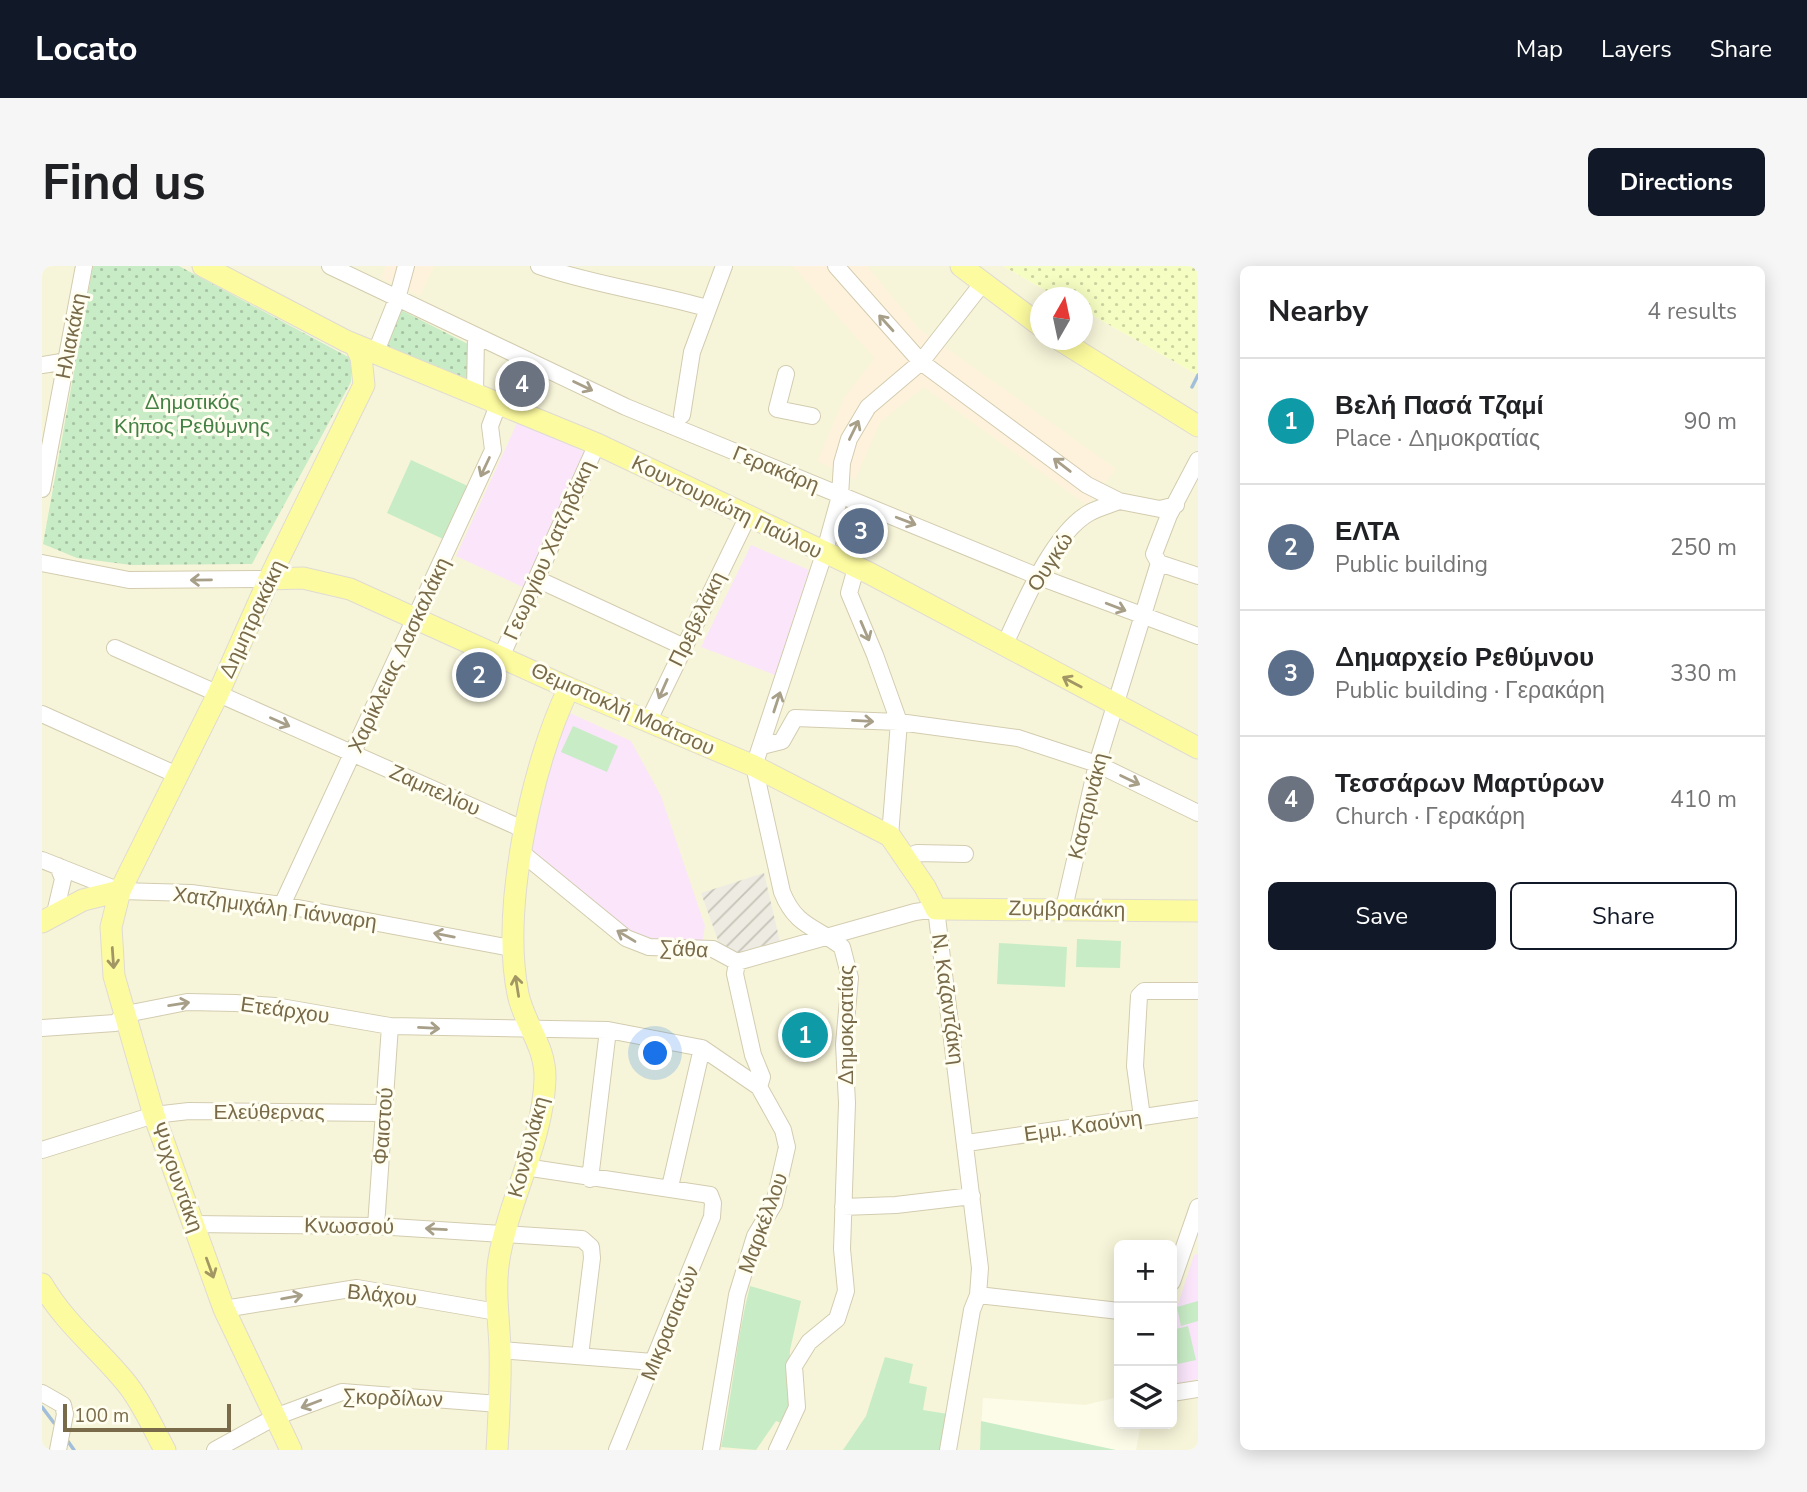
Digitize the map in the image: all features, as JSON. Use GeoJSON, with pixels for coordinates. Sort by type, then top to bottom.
{"type":"FeatureCollection","features":[{"type":"Feature","properties":{"kind":"main road"},"geometry":{"type":"LineString","coordinates":[[203,266],[375,354]]}},
{"type":"Feature","properties":{"kind":"main road"},"geometry":{"type":"LineString","coordinates":[[961,266],[1030,318]]}},
{"type":"Feature","properties":{"kind":"main road"},"geometry":{"type":"LineString","coordinates":[[355,345],[361,357],[364,385],[389,369],[405,367]]}},
{"type":"Feature","properties":{"kind":"main road"},"geometry":{"type":"LineString","coordinates":[[1076,350],[1198,426]]}},
{"type":"Feature","properties":{"kind":"main road","name":"Κουντουριώτη Παύλου"},"geometry":{"type":"LineString","coordinates":[[375,354],[475,392],[597,444],[856,568],[1198,748]]}},
{"type":"Feature","properties":{"kind":"main road","name":"Δημητρακάκη"},"geometry":{"type":"LineString","coordinates":[[120,891],[218,694],[269,579],[364,385]]}},
{"type":"Feature","properties":{"kind":"main road","name":"Θεμιστοκλή Μοάτσου"},"geometry":{"type":"LineString","coordinates":[[269,579],[303,578],[350,589],[648,722],[758,756],[890,836]]}},
{"type":"Feature","properties":{"kind":"main road","name":"Κονδυλάκη"},"geometry":{"type":"LineString","coordinates":[[497,1450],[500,1350],[497,1274],[505,1232],[541,1112],[545,1078],[542,1049],[518,996],[511,948],[522,853],[539,764],[551,727],[569,688]]}},
{"type":"Feature","properties":{"kind":"main road","name":"Ν. Καζαντζάκη"},"geometry":{"type":"LineString","coordinates":[[890,836],[936,909]]}},
{"type":"Feature","properties":{"kind":"main road"},"geometry":{"type":"LineString","coordinates":[[49,917],[83,900],[120,891]]}},
{"type":"Feature","properties":{"kind":"main road","name":"Ψυχουντάκη"},"geometry":{"type":"LineString","coordinates":[[120,891],[111,927],[114,976],[155,1115],[224,1308],[291,1450]]}},
{"type":"Feature","properties":{"kind":"main road","name":"Ζυμβρακάκη"},"geometry":{"type":"LineString","coordinates":[[936,909],[1198,911]]}},
{"type":"Feature","properties":{"kind":"main road"},"geometry":{"type":"LineString","coordinates":[[42,1284],[66,1321],[111,1365],[138,1397],[165,1450]]}},
{"type":"Feature","properties":{"kind":"street","name":"Ηλιακάκη"},"geometry":{"type":"LineString","coordinates":[[42,489],[84,266]]}},
{"type":"Feature","properties":{"kind":"street","name":"Γερακάρη"},"geometry":{"type":"LineString","coordinates":[[330,266],[626,407],[1037,576],[1198,636]]}},
{"type":"Feature","properties":{"kind":"street"},"geometry":{"type":"LineString","coordinates":[[375,354],[397,299],[406,266]]}},
{"type":"Feature","properties":{"kind":"street"},"geometry":{"type":"LineString","coordinates":[[539,266],[576,279],[645,291],[707,308]]}},
{"type":"Feature","properties":{"kind":"street"},"geometry":{"type":"LineString","coordinates":[[682,415],[692,352],[724,266]]}},
{"type":"Feature","properties":{"kind":"street"},"geometry":{"type":"LineString","coordinates":[[836,266],[921,362],[1087,485],[1119,501],[1160,509],[1176,505]]}},
{"type":"Feature","properties":{"kind":"street"},"geometry":{"type":"LineString","coordinates":[[758,756],[824,554],[840,496],[842,464],[858,422],[882,392],[921,362],[982,284]]}},
{"type":"Feature","properties":{"kind":"street"},"geometry":{"type":"LineString","coordinates":[[475,392],[477,336]]}},
{"type":"Feature","properties":{"kind":"street"},"geometry":{"type":"LineString","coordinates":[[42,365],[67,361]]}},
{"type":"Feature","properties":{"kind":"street"},"geometry":{"type":"LineString","coordinates":[[786,374],[777,409],[812,416]]}},
{"type":"Feature","properties":{"kind":"street","name":"Χαρίκλειας Δασκαλάκη"},"geometry":{"type":"LineString","coordinates":[[282,905],[493,450],[490,426],[499,402]]}},
{"type":"Feature","properties":{"kind":"street","name":"Γεωργίου Χατζηδάκη"},"geometry":{"type":"LineString","coordinates":[[502,656],[597,444]]}},
{"type":"Feature","properties":{"kind":"street","name":"Καστρινάκη"},"geometry":{"type":"LineString","coordinates":[[1064,908],[1097,764],[1159,563],[1154,554],[1155,547],[1198,460]]}},
{"type":"Feature","properties":{"kind":"street","name":"Ουγκώ"},"geometry":{"type":"LineString","coordinates":[[1004,646],[1037,576],[1069,530],[1088,514],[1119,501]]}},
{"type":"Feature","properties":{"kind":"street","name":"Πρεβελάκη"},"geometry":{"type":"LineString","coordinates":[[648,722],[682,646],[747,518]]}},
{"type":"Feature","properties":{"kind":"street"},"geometry":{"type":"LineString","coordinates":[[42,563],[129,580],[269,579]]}},
{"type":"Feature","properties":{"kind":"street"},"geometry":{"type":"LineString","coordinates":[[1159,563],[1198,576]]}},
{"type":"Feature","properties":{"kind":"street"},"geometry":{"type":"LineString","coordinates":[[856,568],[849,593],[899,722],[894,815],[890,836]]}},
{"type":"Feature","properties":{"kind":"street"},"geometry":{"type":"LineString","coordinates":[[537,579],[682,646]]}},
{"type":"Feature","properties":{"kind":"street","name":"Ζαμπελίου"},"geometry":{"type":"LineString","coordinates":[[115,648],[526,830]]}},
{"type":"Feature","properties":{"kind":"street"},"geometry":{"type":"LineString","coordinates":[[42,714],[177,775]]}},
{"type":"Feature","properties":{"kind":"street"},"geometry":{"type":"LineString","coordinates":[[758,756],[782,741],[794,718],[899,722],[1018,738],[1097,764],[1198,813]]}},
{"type":"Feature","properties":{"kind":"street","name":"Δημοκρατίας"},"geometry":{"type":"LineString","coordinates":[[758,756],[782,892],[789,910],[802,924],[842,947],[850,978],[844,1044],[847,1102],[842,1249],[846,1291],[837,1319],[808,1342],[794,1366],[797,1407],[777,1450]]}},
{"type":"Feature","properties":{"kind":"street","name":"Σάθα"},"geometry":{"type":"LineString","coordinates":[[522,853],[626,938],[649,947],[713,948],[737,962],[915,912],[936,909]]}},
{"type":"Feature","properties":{"kind":"street"},"geometry":{"type":"LineString","coordinates":[[905,858],[917,853],[965,854]]}},
{"type":"Feature","properties":{"kind":"street"},"geometry":{"type":"LineString","coordinates":[[49,917],[63,879],[50,863]]}},
{"type":"Feature","properties":{"kind":"street","name":"Χατζημιχάλη Γιάνναρη"},"geometry":{"type":"LineString","coordinates":[[50,863],[120,891],[191,893],[282,905],[511,948]]}},
{"type":"Feature","properties":{"kind":"street","name":"Ν. Καζαντζάκη"},"geometry":{"type":"LineString","coordinates":[[936,909],[967,1143],[980,1268],[978,1296],[972,1310],[948,1450]]}},
{"type":"Feature","properties":{"kind":"street","name":"Μαρκέλλου"},"geometry":{"type":"LineString","coordinates":[[711,1450],[737,1295],[755,1236],[774,1204],[785,1156],[783,1130],[759,1087],[762,1077],[753,1055],[735,974],[737,962]]}},
{"type":"Feature","properties":{"kind":"street"},"geometry":{"type":"LineString","coordinates":[[1142,1117],[1135,1066],[1139,996],[1144,991],[1198,991]]}},
{"type":"Feature","properties":{"kind":"street","name":"Ετεάρχου"},"geometry":{"type":"LineString","coordinates":[[42,1028],[115,1023],[126,1014],[187,1002],[234,1003],[275,1006],[390,1026],[608,1030],[702,1048]]}},
{"type":"Feature","properties":{"kind":"street","name":"Φαιστού"},"geometry":{"type":"LineString","coordinates":[[376,1226],[390,1026]]}},
{"type":"Feature","properties":{"kind":"street"},"geometry":{"type":"LineString","coordinates":[[590,1179],[608,1030]]}},
{"type":"Feature","properties":{"kind":"street"},"geometry":{"type":"LineString","coordinates":[[525,1167],[590,1179],[670,1187],[702,1048],[759,1087]]}},
{"type":"Feature","properties":{"kind":"street","name":"Εμμ. Καούνη"},"geometry":{"type":"LineString","coordinates":[[967,1143],[1198,1109]]}},
{"type":"Feature","properties":{"kind":"street","name":"Ελεύθερνας"},"geometry":{"type":"LineString","coordinates":[[42,1150],[155,1115],[189,1111],[383,1113]]}},
{"type":"Feature","properties":{"kind":"street","name":"Μικρασιατών"},"geometry":{"type":"LineString","coordinates":[[617,1450],[712,1217],[713,1203],[710,1195],[670,1187]]}},
{"type":"Feature","properties":{"kind":"street"},"geometry":{"type":"LineString","coordinates":[[844,1207],[972,1196]]}},
{"type":"Feature","properties":{"kind":"street"},"geometry":{"type":"LineString","coordinates":[[1177,1272],[1193,1239],[1198,1208]]}},
{"type":"Feature","properties":{"kind":"street","name":"Κνωσσού"},"geometry":{"type":"LineString","coordinates":[[193,1224],[376,1226],[505,1232],[582,1239],[591,1247],[580,1356]]}},
{"type":"Feature","properties":{"kind":"street","name":"Βλάχου"},"geometry":{"type":"LineString","coordinates":[[224,1308],[357,1288],[497,1312]]}},
{"type":"Feature","properties":{"kind":"street"},"geometry":{"type":"LineString","coordinates":[[978,1296],[1114,1310]]}},
{"type":"Feature","properties":{"kind":"street"},"geometry":{"type":"LineString","coordinates":[[500,1350],[653,1362]]}},
{"type":"Feature","properties":{"kind":"street"},"geometry":{"type":"LineString","coordinates":[[1177,1393],[1198,1389]]}},
{"type":"Feature","properties":{"kind":"street","name":"Σκορδίλων"},"geometry":{"type":"LineString","coordinates":[[215,1450],[275,1417],[342,1392],[499,1404]]}},
{"type":"Feature","properties":{"kind":"street"},"geometry":{"type":"LineString","coordinates":[[42,1393],[63,1405],[65,1414],[58,1450]]}},
{"type":"Feature","properties":{"kind":"shaded area"},"geometry":{"type":"Polygon","coordinates":[[[42,266],[1003,266],[1040,287],[1030,287],[1030,350],[1093,350],[1093,316],[1198,375],[1198,1450],[1136,1450],[1140,1429],[1177,1429],[1177,1240],[1114,1240],[1114,1398],[1085,1405],[983,1398],[980,1450],[42,1450],[42,266]]]}},
{"type":"Feature","properties":{"kind":"shaded area"},"geometry":{"type":"Polygon","coordinates":[[[386,266],[434,266],[420,296],[381,278],[386,266]]]}},
{"type":"Feature","properties":{"kind":"shaded area"},"geometry":{"type":"Polygon","coordinates":[[[793,266],[867,266],[918,328],[1116,469],[1087,505],[924,387],[880,422],[855,480],[818,461],[844,398],[875,358],[793,266]]]}},
{"type":"Feature","properties":{"kind":"shaded area"},"geometry":{"type":"Polygon","coordinates":[[[518,421],[589,454],[527,589],[456,556],[518,421]]]}},
{"type":"Feature","properties":{"kind":"shaded area"},"geometry":{"type":"Polygon","coordinates":[[[751,545],[809,570],[775,675],[701,647],[751,545]]]}},
{"type":"Feature","properties":{"kind":"shaded area"},"geometry":{"type":"Polygon","coordinates":[[[570,713],[631,741],[661,796],[705,926],[702,945],[650,946],[630,937],[531,853],[543,776],[570,713]]]}},
{"type":"Feature","properties":{"kind":"shaded area"},"geometry":{"type":"Polygon","coordinates":[[[764,873],[781,946],[738,960],[721,949],[701,893],[764,873]]]}},
{"type":"Feature","properties":{"kind":"shaded area"},"geometry":{"type":"Polygon","coordinates":[[[1198,1254],[1198,1379],[1177,1384],[1177,1308],[1194,1255],[1198,1254]]]}},
{"type":"Feature","properties":{"kind":"green space","name":"Δημοτικός Κήπος Ρεθύμνης"},"geometry":{"type":"Polygon","coordinates":[[[93,266],[179,266],[352,359],[351,382],[252,564],[131,565],[77,558],[43,544],[93,266]]]}},
{"type":"Feature","properties":{"kind":"green space"},"geometry":{"type":"Polygon","coordinates":[[[401,310],[468,344],[467,383],[382,354],[401,310]]]}},
{"type":"Feature","properties":{"kind":"green space"},"geometry":{"type":"Polygon","coordinates":[[[411,460],[468,486],[443,539],[387,513],[411,460]]]}},
{"type":"Feature","properties":{"kind":"green space"},"geometry":{"type":"Polygon","coordinates":[[[573,726],[618,746],[607,772],[561,752],[573,726]]]}},
{"type":"Feature","properties":{"kind":"green space"},"geometry":{"type":"Polygon","coordinates":[[[1077,939],[1121,941],[1120,968],[1076,967],[1077,939]]]}},
{"type":"Feature","properties":{"kind":"green space"},"geometry":{"type":"Polygon","coordinates":[[[999,943],[1067,947],[1065,987],[997,984],[999,943]]]}},
{"type":"Feature","properties":{"kind":"green space"},"geometry":{"type":"Polygon","coordinates":[[[750,1286],[801,1301],[790,1350],[788,1426],[776,1421],[756,1450],[721,1447],[750,1286]]]}},
{"type":"Feature","properties":{"kind":"green space"},"geometry":{"type":"Polygon","coordinates":[[[1198,1301],[1198,1321],[1181,1326],[1177,1307],[1198,1301]]]}},
{"type":"Feature","properties":{"kind":"green space"},"geometry":{"type":"Polygon","coordinates":[[[1188,1326],[1196,1360],[1178,1364],[1177,1329],[1188,1326]]]}},
{"type":"Feature","properties":{"kind":"green space"},"geometry":{"type":"Polygon","coordinates":[[[885,1357],[913,1364],[909,1383],[927,1387],[923,1410],[948,1414],[943,1450],[843,1450],[866,1416],[885,1357]]]}},
{"type":"Feature","properties":{"kind":"green space"},"geometry":{"type":"Polygon","coordinates":[[[981,1421],[1116,1450],[980,1450],[981,1421]]]}},
{"type":"Feature","properties":{"kind":"sand"},"geometry":{"type":"Polygon","coordinates":[[[1003,266],[1198,266],[1198,375],[1093,316],[1093,287],[1040,287],[1003,266]]]}},
{"type":"Feature","properties":{"kind":"waterway"},"geometry":{"type":"LineString","coordinates":[[1192,387],[1198,375]]}},
{"type":"Feature","properties":{"kind":"waterway"},"geometry":{"type":"LineString","coordinates":[[42,1407],[54,1423]]}},
{"type":"Feature","properties":{"kind":"waterway"},"geometry":{"type":"LineString","coordinates":[[67,1440],[74,1450]]}},
{"type":"Feature","properties":{"kind":"place","name":"Τεσσάρων Μαρτύρων"},"geometry":{"type":"Point","coordinates":[522,384]}},
{"type":"Feature","properties":{"kind":"place","name":"Δημαρχείο Ρεθύμνου"},"geometry":{"type":"Point","coordinates":[861,531]}},
{"type":"Feature","properties":{"kind":"place","name":"ΕΛΤΑ"},"geometry":{"type":"Point","coordinates":[479,675]}},
{"type":"Feature","properties":{"kind":"place","name":"Βελή Πασά Τζαμί"},"geometry":{"type":"Point","coordinates":[805,1035]}}]}
